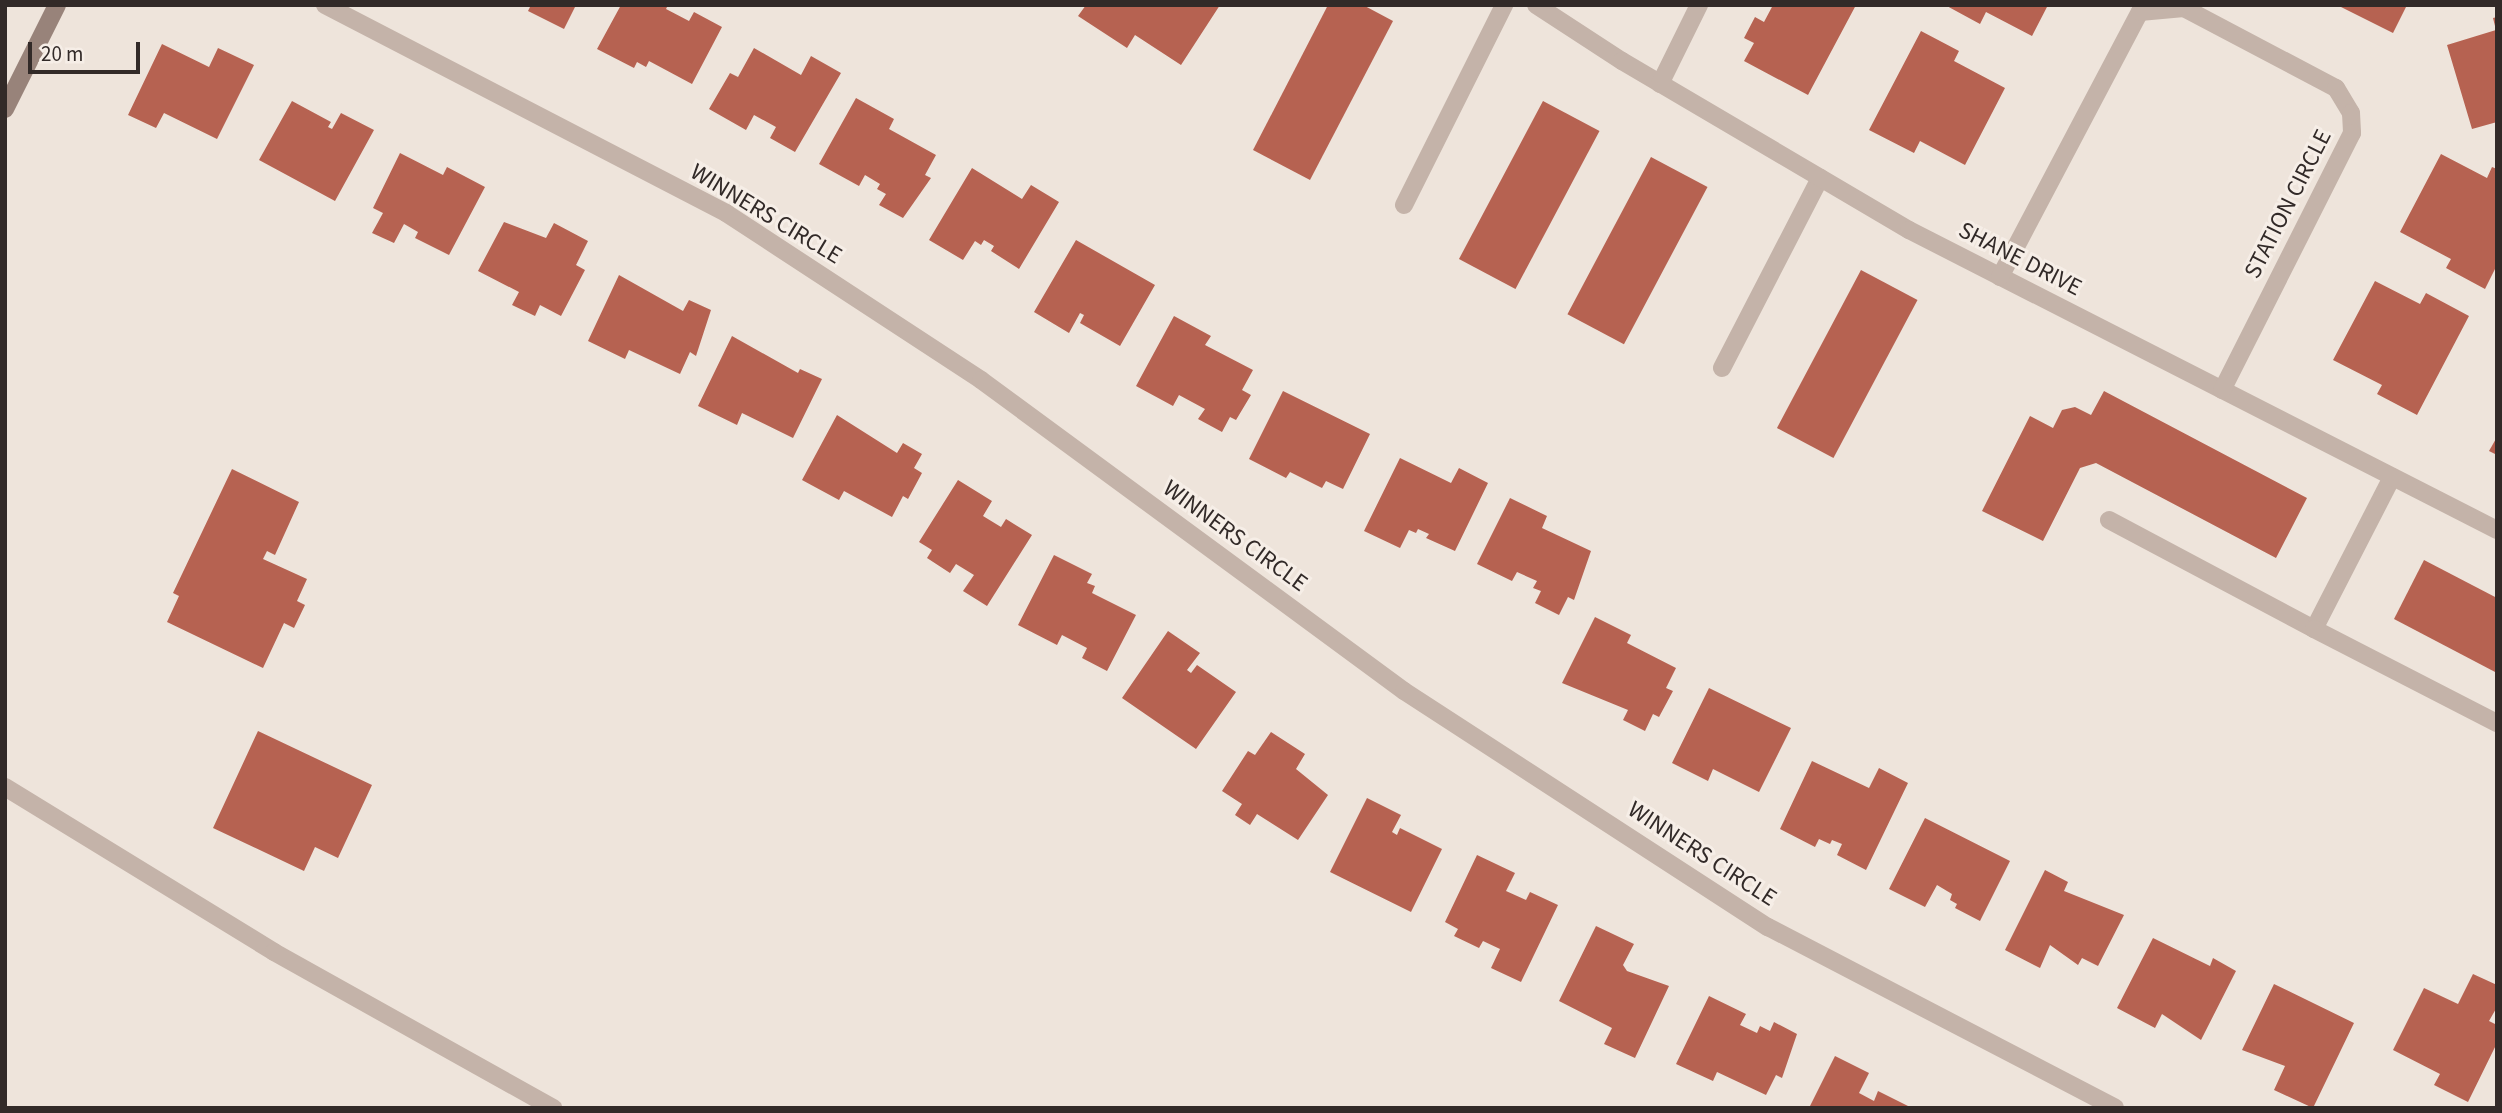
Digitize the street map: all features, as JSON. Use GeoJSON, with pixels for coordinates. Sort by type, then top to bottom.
{"type":"FeatureCollection","features":[{"type":"Feature","properties":{"kind":"street"},"geometry":{"type":"LineString","coordinates":[[5,109],[57,5]]}},
{"type":"Feature","properties":{"kind":"street","name":"WINNERS CIRCLE"},"geometry":{"type":"LineString","coordinates":[[325,5],[726,213],[981,380],[1404,691],[1768,927],[2115,1108]]}},
{"type":"Feature","properties":{"kind":"street"},"geometry":{"type":"LineString","coordinates":[[1404,205],[1504,5]]}},
{"type":"Feature","properties":{"kind":"street","name":"SHANE DRIVE"},"geometry":{"type":"LineString","coordinates":[[1536,5],[1660,84],[1820,178],[2000,277],[2497,530]]}},
{"type":"Feature","properties":{"kind":"street"},"geometry":{"type":"LineString","coordinates":[[1660,84],[1699,5]]}},
{"type":"Feature","properties":{"kind":"street","name":"STATION CIRCLE"},"geometry":{"type":"LineString","coordinates":[[2000,277],[2140,12],[2184,8],[2336,88],[2351,113],[2352,133],[2222,390]]}},
{"type":"Feature","properties":{"kind":"street"},"geometry":{"type":"LineString","coordinates":[[1722,368],[1820,178]]}},
{"type":"Feature","properties":{"kind":"street"},"geometry":{"type":"LineString","coordinates":[[2314,629],[2392,477]]}},
{"type":"Feature","properties":{"kind":"street"},"geometry":{"type":"LineString","coordinates":[[2109,520],[2497,723]]}},
{"type":"Feature","properties":{"kind":"street"},"geometry":{"type":"LineString","coordinates":[[5,787],[274,952],[553,1108]]}},
{"type":"Feature","properties":{"kind":"building"},"geometry":{"type":"Polygon","coordinates":[[[531,5],[576,5],[564,29],[528,11],[531,5]]]}},
{"type":"Feature","properties":{"kind":"building"},"geometry":{"type":"Polygon","coordinates":[[[621,5],[668,5],[666,9],[689,21],[694,12],[722,27],[692,84],[649,61],[646,67],[637,62],[634,68],[597,49],[621,5]]]}},
{"type":"Feature","properties":{"kind":"building"},"geometry":{"type":"Polygon","coordinates":[[[1086,5],[1220,5],[1181,65],[1135,35],[1127,48],[1078,16],[1086,5]]]}},
{"type":"Feature","properties":{"kind":"building"},"geometry":{"type":"Polygon","coordinates":[[[1328,5],[1363,5],[1393,21],[1310,180],[1253,150],[1328,5]]]}},
{"type":"Feature","properties":{"kind":"building"},"geometry":{"type":"Polygon","coordinates":[[[1773,5],[1856,5],[1808,95],[1744,61],[1754,43],[1744,38],[1755,17],[1764,22],[1773,5]]]}},
{"type":"Feature","properties":{"kind":"building"},"geometry":{"type":"Polygon","coordinates":[[[1945,5],[2048,5],[2032,36],[1986,12],[1980,24],[1945,5]]]}},
{"type":"Feature","properties":{"kind":"building"},"geometry":{"type":"Polygon","coordinates":[[[2337,5],[2407,5],[2393,33],[2337,5]]]}},
{"type":"Feature","properties":{"kind":"building"},"geometry":{"type":"Polygon","coordinates":[[[2497,17],[2497,122],[2472,129],[2447,45],[2496,30],[2493,18],[2497,17]]]}},
{"type":"Feature","properties":{"kind":"building"},"geometry":{"type":"Polygon","coordinates":[[[1921,31],[1959,51],[1954,61],[2005,88],[1965,165],[1920,141],[1914,153],[1869,130],[1921,31]]]}},
{"type":"Feature","properties":{"kind":"building"},"geometry":{"type":"Polygon","coordinates":[[[162,44],[209,67],[218,48],[254,65],[217,139],[164,113],[156,128],[128,115],[162,44]]]}},
{"type":"Feature","properties":{"kind":"building"},"geometry":{"type":"Polygon","coordinates":[[[754,48],[801,75],[811,56],[841,73],[795,152],[770,138],[776,127],[754,115],[746,130],[709,109],[730,73],[738,77],[754,48]]]}},
{"type":"Feature","properties":{"kind":"building"},"geometry":{"type":"Polygon","coordinates":[[[856,98],[894,119],[889,129],[936,155],[925,175],[931,178],[903,218],[879,205],[886,194],[877,189],[880,184],[865,175],[859,186],[819,164],[856,98]]]}},
{"type":"Feature","properties":{"kind":"building"},"geometry":{"type":"Polygon","coordinates":[[[292,101],[331,122],[328,127],[332,129],[341,113],[374,130],[335,201],[259,160],[292,101]]]}},
{"type":"Feature","properties":{"kind":"building"},"geometry":{"type":"Polygon","coordinates":[[[1543,101],[1600,131],[1515,289],[1459,259],[1543,101]]]}},
{"type":"Feature","properties":{"kind":"building"},"geometry":{"type":"Polygon","coordinates":[[[400,153],[443,175],[447,167],[485,187],[449,255],[415,238],[418,232],[404,224],[394,243],[372,233],[383,213],[373,208],[400,153]]]}},
{"type":"Feature","properties":{"kind":"building"},"geometry":{"type":"Polygon","coordinates":[[[2441,154],[2487,178],[2492,167],[2497,169],[2497,265],[2485,289],[2446,268],[2451,259],[2400,232],[2441,154]]]}},
{"type":"Feature","properties":{"kind":"building"},"geometry":{"type":"Polygon","coordinates":[[[1651,157],[1708,187],[1624,344],[1567,314],[1651,157]]]}},
{"type":"Feature","properties":{"kind":"building"},"geometry":{"type":"Polygon","coordinates":[[[972,168],[1022,199],[1031,185],[1059,202],[1019,269],[991,251],[994,246],[984,240],[981,245],[975,241],[963,260],[929,240],[972,168]]]}},
{"type":"Feature","properties":{"kind":"building"},"geometry":{"type":"Polygon","coordinates":[[[504,222],[546,238],[554,223],[588,241],[576,265],[585,270],[561,316],[540,305],[535,316],[512,305],[519,292],[478,271],[504,222]]]}},
{"type":"Feature","properties":{"kind":"building"},"geometry":{"type":"Polygon","coordinates":[[[1076,240],[1155,285],[1120,346],[1080,323],[1084,315],[1080,313],[1069,333],[1034,312],[1076,240]]]}},
{"type":"Feature","properties":{"kind":"building"},"geometry":{"type":"Polygon","coordinates":[[[1861,270],[1918,300],[1833,458],[1777,428],[1861,270]]]}},
{"type":"Feature","properties":{"kind":"building"},"geometry":{"type":"Polygon","coordinates":[[[619,275],[683,311],[689,300],[711,310],[696,356],[690,352],[680,374],[629,350],[625,359],[588,341],[619,275]]]}},
{"type":"Feature","properties":{"kind":"building"},"geometry":{"type":"Polygon","coordinates":[[[2375,281],[2420,304],[2426,293],[2469,316],[2417,415],[2377,394],[2382,385],[2333,360],[2375,281]]]}},
{"type":"Feature","properties":{"kind":"building"},"geometry":{"type":"Polygon","coordinates":[[[1174,316],[1211,336],[1205,345],[1253,370],[1242,390],[1251,395],[1236,420],[1230,417],[1222,432],[1198,419],[1205,409],[1179,395],[1173,406],[1136,386],[1174,316]]]}},
{"type":"Feature","properties":{"kind":"building"},"geometry":{"type":"Polygon","coordinates":[[[732,336],[798,373],[800,369],[822,379],[793,438],[742,413],[737,425],[698,406],[732,336]]]}},
{"type":"Feature","properties":{"kind":"building"},"geometry":{"type":"Polygon","coordinates":[[[1283,391],[1370,434],[1343,489],[1326,481],[1322,488],[1290,472],[1286,478],[1249,459],[1283,391]]]}},
{"type":"Feature","properties":{"kind":"building"},"geometry":{"type":"Polygon","coordinates":[[[2104,391],[2307,498],[2276,558],[2096,463],[2080,468],[2043,541],[1982,511],[2030,416],[2053,428],[2062,410],[2075,407],[2091,415],[2104,391]]]}},
{"type":"Feature","properties":{"kind":"building"},"geometry":{"type":"Polygon","coordinates":[[[837,415],[897,453],[903,443],[922,454],[914,468],[922,473],[908,499],[903,496],[892,517],[844,491],[839,500],[802,480],[837,415]]]}},
{"type":"Feature","properties":{"kind":"building"},"geometry":{"type":"Polygon","coordinates":[[[2497,437],[2497,455],[2489,451],[2497,437]]]}},
{"type":"Feature","properties":{"kind":"building"},"geometry":{"type":"Polygon","coordinates":[[[1400,458],[1451,483],[1459,468],[1488,483],[1455,551],[1426,538],[1429,534],[1418,529],[1416,533],[1409,530],[1400,548],[1364,531],[1400,458]]]}},
{"type":"Feature","properties":{"kind":"building"},"geometry":{"type":"Polygon","coordinates":[[[232,469],[299,502],[275,555],[267,551],[263,559],[307,579],[297,601],[305,605],[294,628],[284,623],[263,668],[167,622],[179,596],[173,593],[232,469]]]}},
{"type":"Feature","properties":{"kind":"building"},"geometry":{"type":"Polygon","coordinates":[[[958,480],[992,501],[983,516],[1001,527],[1006,519],[1032,535],[987,606],[963,591],[974,575],[956,564],[950,573],[927,558],[932,550],[919,542],[958,480]]]}},
{"type":"Feature","properties":{"kind":"building"},"geometry":{"type":"Polygon","coordinates":[[[1510,498],[1547,516],[1542,528],[1591,551],[1574,600],[1568,597],[1559,615],[1535,603],[1541,591],[1533,588],[1537,581],[1517,572],[1512,581],[1477,564],[1510,498]]]}},
{"type":"Feature","properties":{"kind":"building"},"geometry":{"type":"Polygon","coordinates":[[[1054,555],[1092,574],[1087,583],[1095,586],[1092,593],[1136,615],[1107,671],[1082,658],[1087,648],[1062,635],[1057,645],[1018,625],[1054,555]]]}},
{"type":"Feature","properties":{"kind":"building"},"geometry":{"type":"Polygon","coordinates":[[[2424,560],[2497,598],[2497,673],[2394,619],[2424,560]]]}},
{"type":"Feature","properties":{"kind":"building"},"geometry":{"type":"Polygon","coordinates":[[[1595,617],[1631,635],[1627,643],[1676,668],[1666,688],[1673,691],[1659,717],[1653,714],[1645,731],[1623,720],[1628,710],[1562,683],[1595,617]]]}},
{"type":"Feature","properties":{"kind":"building"},"geometry":{"type":"Polygon","coordinates":[[[1168,631],[1200,653],[1187,670],[1191,673],[1197,665],[1236,692],[1196,749],[1122,698],[1168,631]]]}},
{"type":"Feature","properties":{"kind":"building"},"geometry":{"type":"Polygon","coordinates":[[[1709,688],[1791,728],[1759,792],[1713,769],[1708,781],[1672,763],[1709,688]]]}},
{"type":"Feature","properties":{"kind":"building"},"geometry":{"type":"Polygon","coordinates":[[[258,731],[372,785],[338,858],[315,847],[304,871],[213,828],[258,731]]]}},
{"type":"Feature","properties":{"kind":"building"},"geometry":{"type":"Polygon","coordinates":[[[1271,732],[1305,754],[1296,769],[1328,795],[1298,840],[1257,814],[1250,825],[1235,815],[1242,804],[1222,791],[1248,751],[1255,755],[1271,732]]]}},
{"type":"Feature","properties":{"kind":"building"},"geometry":{"type":"Polygon","coordinates":[[[1812,761],[1869,788],[1879,768],[1908,783],[1866,870],[1837,855],[1842,844],[1832,840],[1830,844],[1819,839],[1815,847],[1780,829],[1812,761]]]}},
{"type":"Feature","properties":{"kind":"building"},"geometry":{"type":"Polygon","coordinates":[[[1367,798],[1401,815],[1392,832],[1397,835],[1400,828],[1442,849],[1411,912],[1330,872],[1367,798]]]}},
{"type":"Feature","properties":{"kind":"building"},"geometry":{"type":"Polygon","coordinates":[[[1925,818],[2010,861],[1980,921],[1955,908],[1957,904],[1950,900],[1952,894],[1937,885],[1925,907],[1889,889],[1925,818]]]}},
{"type":"Feature","properties":{"kind":"building"},"geometry":{"type":"Polygon","coordinates":[[[1477,855],[1515,873],[1506,891],[1526,900],[1530,892],[1558,905],[1521,982],[1491,968],[1500,949],[1483,941],[1479,948],[1454,936],[1458,929],[1445,922],[1477,855]]]}},
{"type":"Feature","properties":{"kind":"building"},"geometry":{"type":"Polygon","coordinates":[[[2045,870],[2068,882],[2064,891],[2124,915],[2098,966],[2082,958],[2078,965],[2050,945],[2040,968],[2005,950],[2045,870]]]}},
{"type":"Feature","properties":{"kind":"building"},"geometry":{"type":"Polygon","coordinates":[[[1596,926],[1634,944],[1623,965],[1627,971],[1669,986],[1635,1058],[1604,1044],[1612,1028],[1559,1001],[1596,926]]]}},
{"type":"Feature","properties":{"kind":"building"},"geometry":{"type":"Polygon","coordinates":[[[2153,938],[2210,966],[2213,958],[2236,971],[2201,1040],[2162,1014],[2155,1028],[2117,1008],[2153,938]]]}},
{"type":"Feature","properties":{"kind":"building"},"geometry":{"type":"Polygon","coordinates":[[[2473,974],[2497,985],[2497,1007],[2489,1021],[2497,1025],[2497,1043],[2468,1102],[2434,1085],[2440,1074],[2393,1050],[2424,988],[2458,1004],[2473,974]]]}},
{"type":"Feature","properties":{"kind":"building"},"geometry":{"type":"Polygon","coordinates":[[[2274,984],[2354,1023],[2313,1108],[2274,1090],[2285,1066],[2242,1050],[2274,984]]]}},
{"type":"Feature","properties":{"kind":"building"},"geometry":{"type":"Polygon","coordinates":[[[1709,996],[1746,1014],[1740,1025],[1757,1033],[1760,1026],[1770,1031],[1774,1022],[1797,1034],[1782,1078],[1776,1075],[1766,1095],[1717,1072],[1713,1081],[1676,1064],[1709,996]]]}},
{"type":"Feature","properties":{"kind":"building"},"geometry":{"type":"Polygon","coordinates":[[[1835,1056],[1869,1073],[1859,1093],[1874,1101],[1878,1091],[1912,1108],[1809,1108],[1835,1056]]]}}]}
